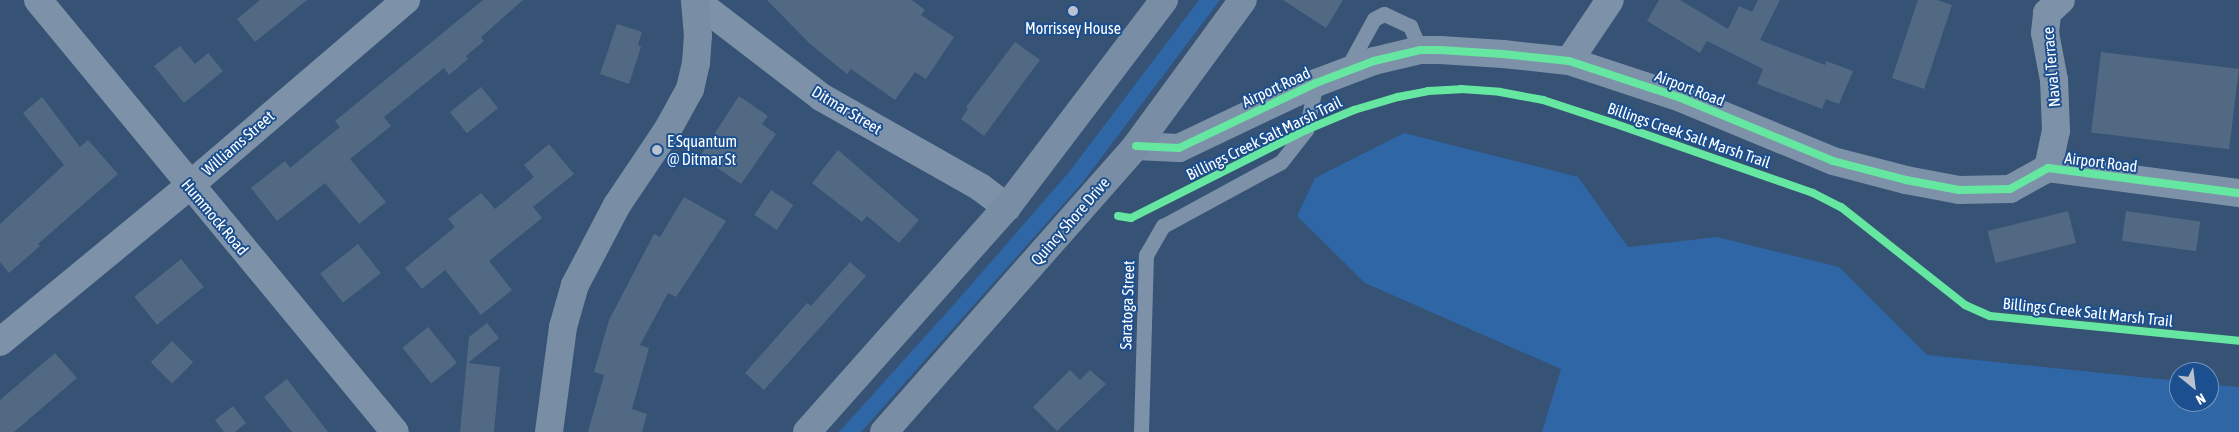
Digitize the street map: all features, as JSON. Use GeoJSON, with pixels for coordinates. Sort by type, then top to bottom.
{"type":"FeatureCollection","features":[{"type":"Feature","properties":{"kind":"main road"},"geometry":{"type":"LineString","coordinates":[[807,432],[1008,207],[1164,0]]}},
{"type":"Feature","properties":{"kind":"main road","name":"Quincy Shore Drive"},"geometry":{"type":"LineString","coordinates":[[884,432],[1136,146],[1243,0]]}},
{"type":"Feature","properties":{"kind":"main road"},"geometry":{"type":"LineString","coordinates":[[549,432],[563,327],[575,285],[617,205],[668,129],[690,89],[696,63],[698,36],[695,1]]}},
{"type":"Feature","properties":{"kind":"street","name":"Hummock Road"},"geometry":{"type":"LineString","coordinates":[[38,0],[189,186],[395,432]]}},
{"type":"Feature","properties":{"kind":"street","name":"Williams Street"},"geometry":{"type":"LineString","coordinates":[[0,342],[189,186],[406,0]]}},
{"type":"Feature","properties":{"kind":"street"},"geometry":{"type":"LineString","coordinates":[[1569,61],[1610,0]]}},
{"type":"Feature","properties":{"kind":"street","name":"Naval Terrace"},"geometry":{"type":"LineString","coordinates":[[2048,168],[2056,131],[2054,80],[2045,33],[2047,13],[2061,0]]}},
{"type":"Feature","properties":{"kind":"street","name":"Ditmar Street"},"geometry":{"type":"LineString","coordinates":[[695,1],[821,97],[980,187],[1008,207]]}},
{"type":"Feature","properties":{"kind":"street","name":"Airport Road"},"geometry":{"type":"LineString","coordinates":[[1136,146],[1179,148],[1345,72],[1374,61],[1420,50],[1503,54],[1569,61],[1681,98],[1833,161],[1906,180],[1959,190],[2010,189],[2048,168],[2239,193]]}},
{"type":"Feature","properties":{"kind":"lane"},"geometry":{"type":"LineString","coordinates":[[1345,72],[1374,19],[1384,14],[1410,26],[1420,50]]}},
{"type":"Feature","properties":{"kind":"lane","name":"Saratoga Street"},"geometry":{"type":"LineString","coordinates":[[1141,432],[1146,255],[1163,226],[1281,162],[1306,130],[1316,84]]}},
{"type":"Feature","properties":{"kind":"shaded area"},"geometry":{"type":"Polygon","coordinates":[[[1199,0],[1220,0],[1083,182],[861,432],[839,432],[957,301],[1069,172],[1199,0]]]}},
{"type":"Feature","properties":{"kind":"shaded area"},"geometry":{"type":"Polygon","coordinates":[[[1404,133],[1578,177],[1628,247],[1717,237],[1839,267],[1927,355],[2169,380],[2169,412],[2219,412],[2219,385],[2239,387],[2239,432],[1542,432],[1561,369],[1365,283],[1297,216],[1315,178],[1404,133]]]}},
{"type":"Feature","properties":{"kind":"building"},"geometry":{"type":"Polygon","coordinates":[[[260,0],[307,0],[255,42],[237,19],[260,0]]]}},
{"type":"Feature","properties":{"kind":"building"},"geometry":{"type":"Polygon","coordinates":[[[483,0],[523,0],[481,37],[484,41],[466,56],[468,59],[449,75],[444,68],[384,117],[391,126],[350,159],[386,202],[359,224],[325,183],[277,221],[251,188],[285,161],[290,168],[340,127],[335,121],[483,0]]]}},
{"type":"Feature","properties":{"kind":"building"},"geometry":{"type":"Polygon","coordinates":[[[767,0],[912,0],[925,10],[921,15],[954,37],[926,79],[915,72],[895,100],[851,69],[847,74],[809,43],[767,0]]]}},
{"type":"Feature","properties":{"kind":"building"},"geometry":{"type":"Polygon","coordinates":[[[1283,0],[1343,0],[1326,28],[1283,0]]]}},
{"type":"Feature","properties":{"kind":"building"},"geometry":{"type":"Polygon","coordinates":[[[1659,0],[1680,0],[1728,29],[1739,6],[1752,12],[1758,0],[1780,0],[1760,40],[1825,65],[1826,61],[1853,71],[1839,104],[1826,99],[1822,109],[1757,84],[1763,69],[1707,41],[1700,53],[1647,21],[1659,0]]]}},
{"type":"Feature","properties":{"kind":"building"},"geometry":{"type":"Polygon","coordinates":[[[1918,0],[1937,0],[1952,5],[1924,89],[1892,78],[1918,0]]]}},
{"type":"Feature","properties":{"kind":"building"},"geometry":{"type":"Polygon","coordinates":[[[617,24],[642,32],[638,45],[641,47],[629,84],[600,74],[617,24]]]}},
{"type":"Feature","properties":{"kind":"building"},"geometry":{"type":"Polygon","coordinates":[[[1015,42],[1040,60],[984,136],[961,119],[968,109],[966,107],[1015,42]]]}},
{"type":"Feature","properties":{"kind":"building"},"geometry":{"type":"Polygon","coordinates":[[[180,46],[195,64],[208,53],[223,71],[184,103],[154,66],[180,46]]]}},
{"type":"Feature","properties":{"kind":"building"},"geometry":{"type":"Polygon","coordinates":[[[2101,52],[2239,69],[2229,149],[2091,132],[2101,52]]]}},
{"type":"Feature","properties":{"kind":"building"},"geometry":{"type":"Polygon","coordinates":[[[481,87],[498,108],[467,133],[450,112],[481,87]]]}},
{"type":"Feature","properties":{"kind":"building"},"geometry":{"type":"Polygon","coordinates":[[[739,96],[768,116],[762,124],[776,134],[741,184],[700,156],[739,96]]]}},
{"type":"Feature","properties":{"kind":"building"},"geometry":{"type":"Polygon","coordinates":[[[42,97],[80,147],[88,140],[118,174],[38,244],[40,246],[9,273],[0,262],[0,224],[64,165],[23,113],[42,97]]]}},
{"type":"Feature","properties":{"kind":"building"},"geometry":{"type":"Polygon","coordinates":[[[549,144],[574,174],[533,207],[542,218],[489,261],[512,290],[481,315],[445,270],[422,289],[405,268],[455,227],[448,219],[481,193],[495,209],[534,177],[524,165],[549,144]]]}},
{"type":"Feature","properties":{"kind":"building"},"geometry":{"type":"Polygon","coordinates":[[[838,150],[919,220],[899,243],[867,216],[862,222],[812,183],[838,150]]]}},
{"type":"Feature","properties":{"kind":"building"},"geometry":{"type":"Polygon","coordinates":[[[771,190],[793,205],[777,230],[754,215],[771,190]]]}},
{"type":"Feature","properties":{"kind":"building"},"geometry":{"type":"Polygon","coordinates":[[[684,197],[726,221],[676,297],[668,293],[640,345],[649,348],[632,409],[647,414],[642,432],[588,432],[604,375],[594,372],[609,320],[654,234],[660,237],[684,197]]]}},
{"type":"Feature","properties":{"kind":"building"},"geometry":{"type":"Polygon","coordinates":[[[2068,211],[2076,243],[1995,263],[1987,231],[2068,211]]]}},
{"type":"Feature","properties":{"kind":"building"},"geometry":{"type":"Polygon","coordinates":[[[2126,211],[2200,221],[2196,251],[2122,241],[2126,211]]]}},
{"type":"Feature","properties":{"kind":"building"},"geometry":{"type":"Polygon","coordinates":[[[358,244],[381,273],[343,303],[320,274],[358,244]]]}},
{"type":"Feature","properties":{"kind":"building"},"geometry":{"type":"Polygon","coordinates":[[[181,259],[204,287],[157,325],[134,297],[181,259]]]}},
{"type":"Feature","properties":{"kind":"building"},"geometry":{"type":"Polygon","coordinates":[[[850,262],[866,276],[764,390],[745,373],[807,303],[811,306],[850,262]]]}},
{"type":"Feature","properties":{"kind":"building"},"geometry":{"type":"Polygon","coordinates":[[[487,323],[499,338],[468,363],[500,367],[494,432],[460,432],[469,337],[487,323]]]}},
{"type":"Feature","properties":{"kind":"building"},"geometry":{"type":"Polygon","coordinates":[[[428,327],[457,363],[431,384],[402,348],[428,327]]]}},
{"type":"Feature","properties":{"kind":"building"},"geometry":{"type":"Polygon","coordinates":[[[172,341],[193,362],[172,383],[151,362],[172,341]]]}},
{"type":"Feature","properties":{"kind":"building"},"geometry":{"type":"Polygon","coordinates":[[[55,353],[77,378],[14,432],[0,432],[0,400],[55,353]]]}},
{"type":"Feature","properties":{"kind":"building"},"geometry":{"type":"Polygon","coordinates":[[[1070,370],[1080,380],[1090,370],[1106,384],[1057,431],[1033,407],[1070,370]]]}},
{"type":"Feature","properties":{"kind":"building"},"geometry":{"type":"Polygon","coordinates":[[[287,379],[328,432],[292,432],[264,397],[287,379]]]}},
{"type":"Feature","properties":{"kind":"building"},"geometry":{"type":"Polygon","coordinates":[[[233,406],[246,423],[235,432],[224,432],[215,420],[233,406]]]}},
{"type":"Feature","properties":{"kind":"cycle path"},"geometry":{"type":"LineString","coordinates":[[1136,146],[1179,148],[1316,83],[1374,61],[1420,50],[1440,50],[1569,61],[1681,98],[1833,161],[1906,180],[1959,190],[2010,189],[2048,168],[2239,193]]}},
{"type":"Feature","properties":{"kind":"cycle path","name":"Billings Creek Salt Marsh Trail"},"geometry":{"type":"LineString","coordinates":[[1118,216],[1131,218],[1306,130],[1354,110],[1398,97],[1428,91],[1461,89],[1500,92],[1543,100],[1813,193],[1841,207],[1965,305],[1990,316],[2239,341]]}},
{"type":"Feature","properties":{"kind":"place","name":"Morrissey House"},"geometry":{"type":"Point","coordinates":[1073,11]}},
{"type":"Feature","properties":{"kind":"place","name":"E Squantum @ Ditmar St"},"geometry":{"type":"Point","coordinates":[657,150]}}]}
